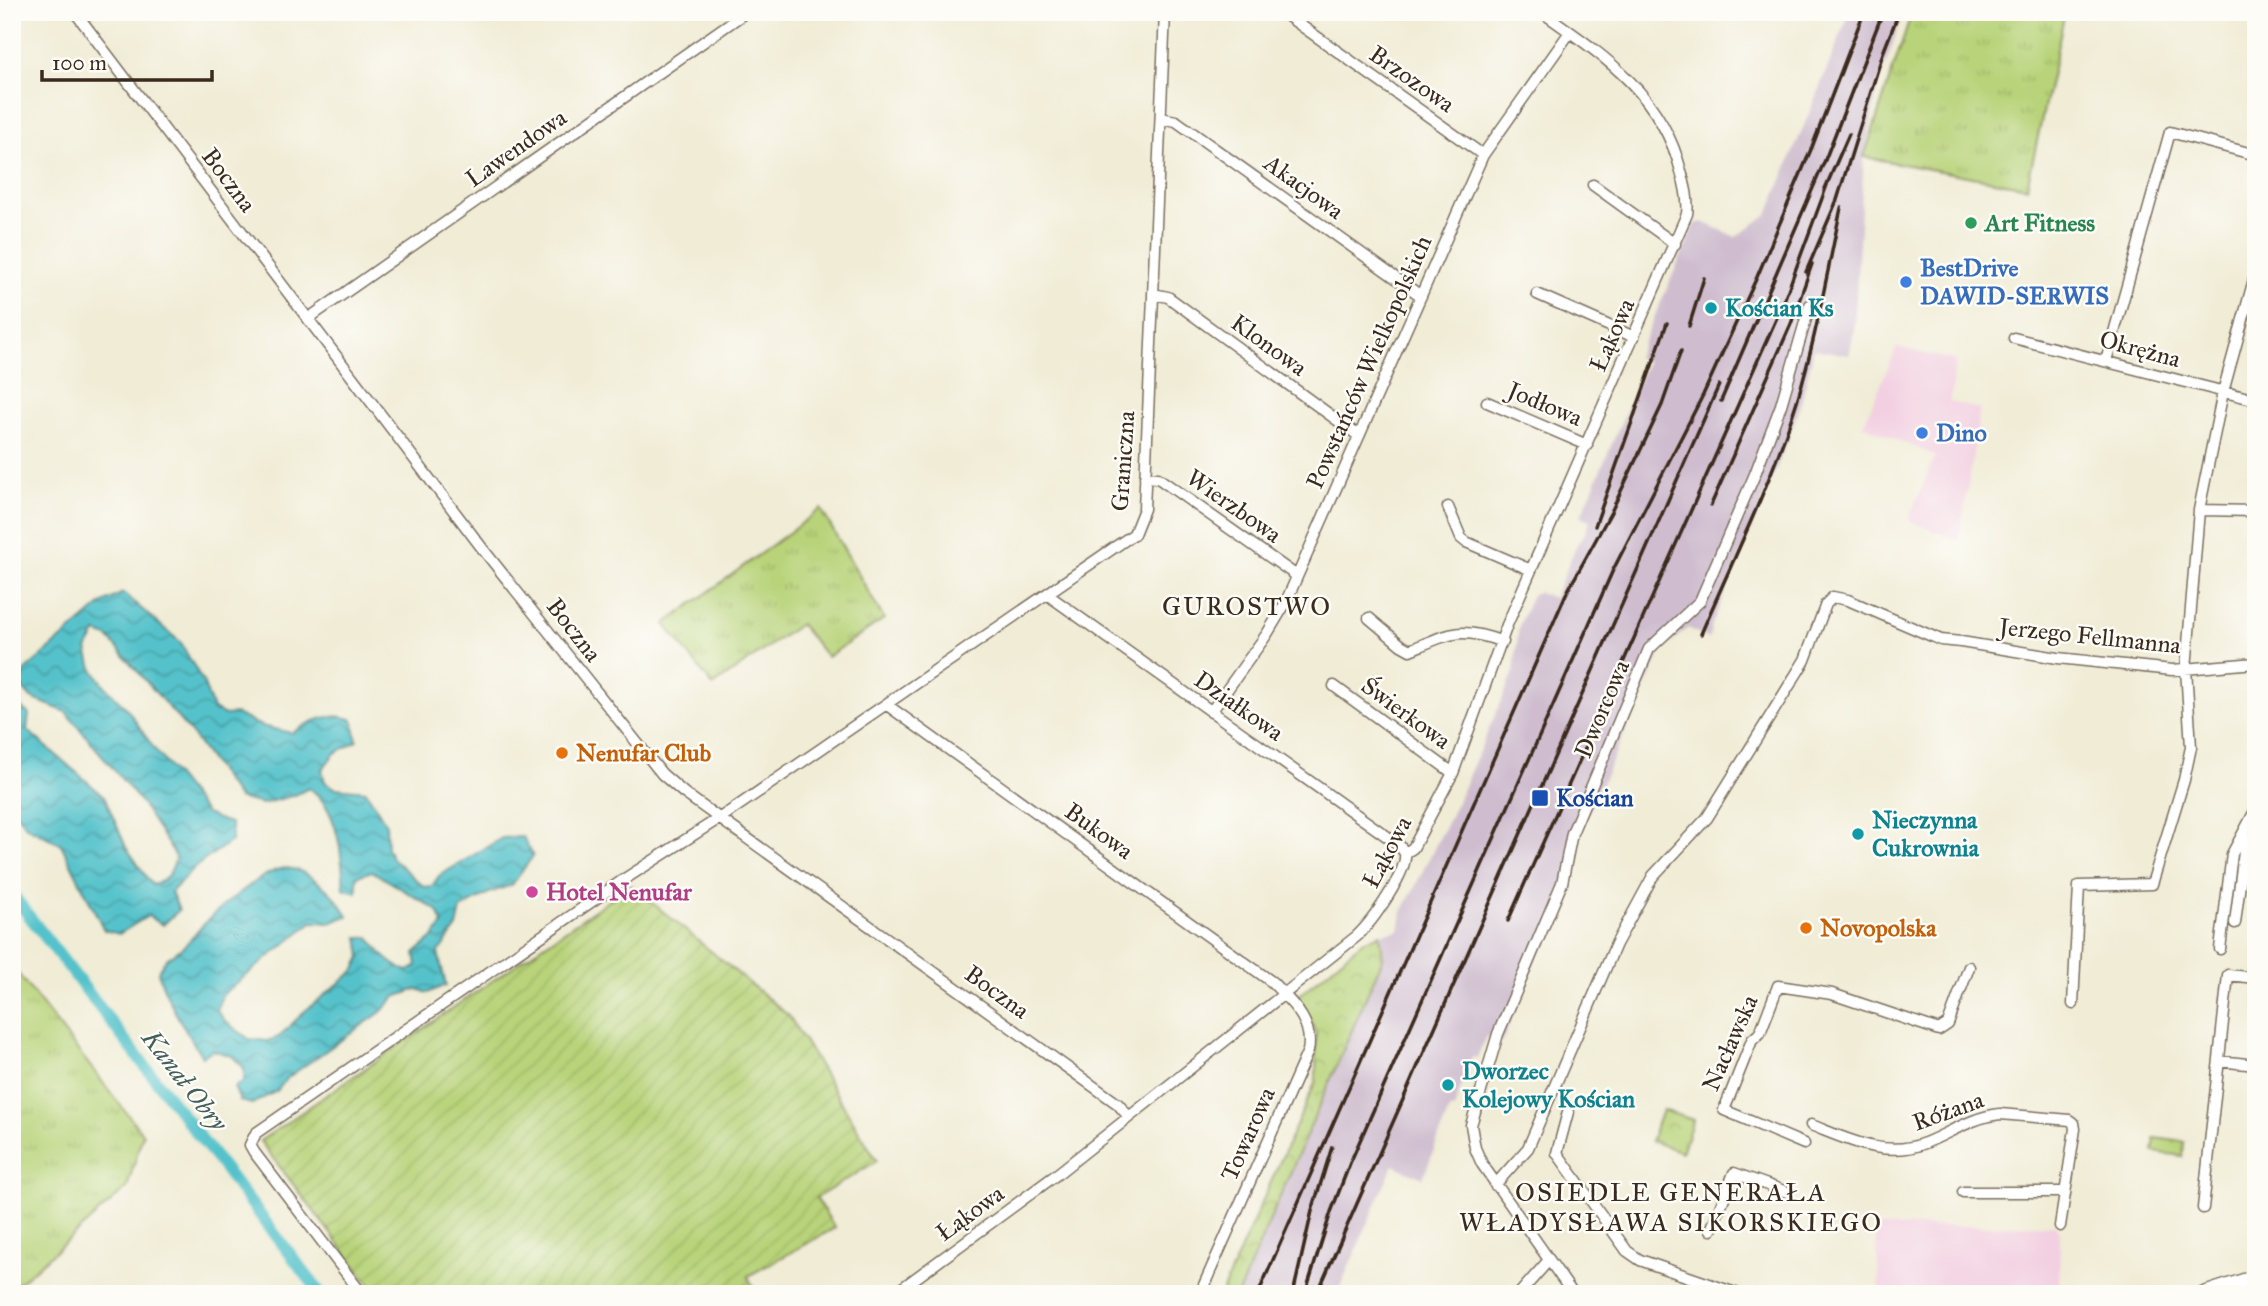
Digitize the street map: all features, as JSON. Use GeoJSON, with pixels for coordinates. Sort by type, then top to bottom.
{"type":"FeatureCollection","features":[{"type":"Feature","properties":{"kind":"street","name":"Boczna"},"geometry":{"type":"LineString","coordinates":[[75,12],[482,548],[662,774],[684,793],[1118,1104],[1129,1117]]}},
{"type":"Feature","properties":{"kind":"street","name":"Lawendowa"},"geometry":{"type":"LineString","coordinates":[[309,318],[746,12]]}},
{"type":"Feature","properties":{"kind":"street","name":"Graniczna"},"geometry":{"type":"LineString","coordinates":[[362,1294],[254,1152],[250,1145],[256,1133],[623,880],[720,819],[1134,534],[1144,509],[1165,12]]}},
{"type":"Feature","properties":{"kind":"street","name":"Brzozowa"},"geometry":{"type":"LineString","coordinates":[[1282,12],[1483,155]]}},
{"type":"Feature","properties":{"kind":"street","name":"Łąkowa"},"geometry":{"type":"LineString","coordinates":[[894,1294],[1024,1199],[1364,930],[1380,909],[1405,863],[1405,853],[1413,848],[1453,773],[1507,625],[1675,244],[1688,208],[1683,177],[1671,142],[1660,119],[1636,86],[1604,57],[1542,12]]}},
{"type":"Feature","properties":{"kind":"street","name":"Powstańców Wielkopolskich"},"geometry":{"type":"LineString","coordinates":[[1211,712],[1283,607],[1483,155],[1570,32]]}},
{"type":"Feature","properties":{"kind":"street","name":"Akacjowa"},"geometry":{"type":"LineString","coordinates":[[1161,118],[1176,121],[1421,296]]}},
{"type":"Feature","properties":{"kind":"street"},"geometry":{"type":"LineString","coordinates":[[2106,361],[2171,132],[2256,155]]}},
{"type":"Feature","properties":{"kind":"street"},"geometry":{"type":"LineString","coordinates":[[1593,185],[1675,244]]}},
{"type":"Feature","properties":{"kind":"street"},"geometry":{"type":"LineString","coordinates":[[2073,1004],[2079,886],[2152,884],[2184,780],[2190,747],[2186,668],[2199,510],[2223,392],[2255,278]]}},
{"type":"Feature","properties":{"kind":"street","name":"Klonowa"},"geometry":{"type":"LineString","coordinates":[[1153,294],[1168,297],[1359,436]]}},
{"type":"Feature","properties":{"kind":"street"},"geometry":{"type":"LineString","coordinates":[[1537,294],[1634,337]]}},
{"type":"Feature","properties":{"kind":"street","name":"Dworcowa"},"geometry":{"type":"LineString","coordinates":[[1573,1294],[1495,1185],[1478,1156],[1471,1125],[1498,1034],[1562,883],[1572,832],[1649,649],[1700,601],[1750,487],[1781,405],[1810,305]]}},
{"type":"Feature","properties":{"kind":"street","name":"Okrężna"},"geometry":{"type":"LineString","coordinates":[[2014,338],[2256,400]]}},
{"type":"Feature","properties":{"kind":"street","name":"Jodłowa"},"geometry":{"type":"LineString","coordinates":[[1487,402],[1587,445]]}},
{"type":"Feature","properties":{"kind":"street","name":"Wierzbowa"},"geometry":{"type":"LineString","coordinates":[[1145,477],[1158,478],[1297,576]]}},
{"type":"Feature","properties":{"kind":"street"},"geometry":{"type":"LineString","coordinates":[[1448,507],[1461,538],[1466,542],[1531,570]]}},
{"type":"Feature","properties":{"kind":"street"},"geometry":{"type":"LineString","coordinates":[[2199,510],[2256,511]]}},
{"type":"Feature","properties":{"kind":"street","name":"Działkowa"},"geometry":{"type":"LineString","coordinates":[[1048,595],[1399,845],[1405,853]]}},
{"type":"Feature","properties":{"kind":"street","name":"Jerzego Fellmanna"},"geometry":{"type":"LineString","coordinates":[[1495,1185],[1528,1148],[1616,944],[1653,876],[1707,818],[1805,660],[1826,604],[1833,597],[1848,600],[1941,640],[2058,658],[2172,670],[2256,663]]}},
{"type":"Feature","properties":{"kind":"street"},"geometry":{"type":"LineString","coordinates":[[1369,618],[1410,650],[1462,631],[1503,642]]}},
{"type":"Feature","properties":{"kind":"street","name":"Świerkowa"},"geometry":{"type":"LineString","coordinates":[[1334,686],[1453,773]]}},
{"type":"Feature","properties":{"kind":"street","name":"Bukowa"},"geometry":{"type":"LineString","coordinates":[[887,705],[1261,974],[1284,995]]}},
{"type":"Feature","properties":{"kind":"street"},"geometry":{"type":"LineString","coordinates":[[2220,949],[2232,854],[2256,809]]}},
{"type":"Feature","properties":{"kind":"street"},"geometry":{"type":"LineString","coordinates":[[2235,923],[2244,839],[2256,820]]}},
{"type":"Feature","properties":{"kind":"street"},"geometry":{"type":"LineString","coordinates":[[2242,863],[2256,865]]}},
{"type":"Feature","properties":{"kind":"street","name":"Nacławska"},"geometry":{"type":"LineString","coordinates":[[1804,1144],[1724,1110],[1752,1040],[1760,1033],[1778,986],[1832,994],[1940,1030],[1948,1024],[1969,967]]}},
{"type":"Feature","properties":{"kind":"street"},"geometry":{"type":"LineString","coordinates":[[2203,1208],[2228,975],[2256,978]]}},
{"type":"Feature","properties":{"kind":"street","name":"Towarowa"},"geometry":{"type":"LineString","coordinates":[[1200,1294],[1308,1051],[1310,1037],[1307,1024],[1284,995]]}},
{"type":"Feature","properties":{"kind":"street"},"geometry":{"type":"LineString","coordinates":[[2219,1061],[2256,1065]]}},
{"type":"Feature","properties":{"kind":"street"},"geometry":{"type":"LineString","coordinates":[[1568,1112],[1557,1153],[1627,1251],[1640,1260],[1738,1294]]}},
{"type":"Feature","properties":{"kind":"street","name":"Różana"},"geometry":{"type":"LineString","coordinates":[[1811,1125],[1858,1143],[1890,1149],[1923,1144],[1988,1115],[2070,1120],[2075,1129],[2060,1226]]}},
{"type":"Feature","properties":{"kind":"street"},"geometry":{"type":"LineString","coordinates":[[1712,1230],[1734,1173],[1787,1192]]}},
{"type":"Feature","properties":{"kind":"street"},"geometry":{"type":"LineString","coordinates":[[1964,1192],[2065,1192]]}},
{"type":"Feature","properties":{"kind":"street"},"geometry":{"type":"LineString","coordinates":[[1519,1294],[1549,1261]]}},
{"type":"Feature","properties":{"kind":"street"},"geometry":{"type":"LineString","coordinates":[[2204,1294],[2256,1277]]}},
{"type":"Feature","properties":{"kind":"shaded area"},"geometry":{"type":"Polygon","coordinates":[[[1850,12],[1904,12],[1878,84],[1864,157],[1854,331],[1849,355],[1814,349],[1802,399],[1786,445],[1712,624],[1709,639],[1688,628],[1662,650],[1577,838],[1568,881],[1502,1042],[1486,1036],[1477,1058],[1472,1057],[1466,1072],[1470,1074],[1465,1084],[1462,1084],[1454,1109],[1450,1108],[1423,1178],[1393,1165],[1337,1294],[1238,1294],[1383,958],[1380,934],[1399,930],[1402,912],[1453,811],[1514,672],[1519,626],[1532,595],[1538,592],[1554,598],[1577,544],[1584,535],[1590,520],[1581,516],[1647,362],[1637,357],[1695,224],[1703,222],[1736,237],[1768,214],[1850,12]]]}},
{"type":"Feature","properties":{"kind":"shaded area"},"geometry":{"type":"Polygon","coordinates":[[[1897,347],[1956,361],[1950,402],[1980,409],[1959,541],[1908,520],[1935,456],[1863,425],[1897,347]]]}},
{"type":"Feature","properties":{"kind":"shaded area"},"geometry":{"type":"Polygon","coordinates":[[[2055,1225],[2060,1232],[2059,1294],[1880,1294],[1875,1227],[2055,1225]]]}},
{"type":"Feature","properties":{"kind":"green space"},"geometry":{"type":"Polygon","coordinates":[[[1912,12],[2065,12],[2027,187],[1864,157],[1912,12]]]}},
{"type":"Feature","properties":{"kind":"green space"},"geometry":{"type":"Polygon","coordinates":[[[821,509],[884,619],[827,657],[800,624],[713,686],[665,624],[821,509]]]}},
{"type":"Feature","properties":{"kind":"green space"},"geometry":{"type":"Polygon","coordinates":[[[631,885],[789,1016],[877,1161],[816,1198],[835,1228],[748,1276],[756,1294],[377,1294],[260,1141],[631,885]]]}},
{"type":"Feature","properties":{"kind":"green space"},"geometry":{"type":"Polygon","coordinates":[[[1380,934],[1383,958],[1238,1294],[1221,1294],[1316,1081],[1316,1036],[1312,1021],[1296,998],[1363,941],[1380,934]]]}},
{"type":"Feature","properties":{"kind":"green space"},"geometry":{"type":"Polygon","coordinates":[[[12,966],[143,1134],[127,1188],[12,1289],[12,966]]]}},
{"type":"Feature","properties":{"kind":"green space"},"geometry":{"type":"Polygon","coordinates":[[[1662,1110],[1693,1120],[1682,1152],[1651,1141],[1662,1110]]]}},
{"type":"Feature","properties":{"kind":"green space"},"geometry":{"type":"Polygon","coordinates":[[[2155,1138],[2184,1142],[2183,1156],[2153,1152],[2155,1138]]]}},
{"type":"Feature","properties":{"kind":"water"},"geometry":{"type":"Polygon","coordinates":[[[123,593],[180,642],[203,682],[213,709],[225,715],[236,714],[261,726],[292,733],[329,717],[353,720],[357,741],[334,754],[322,770],[325,782],[335,788],[366,791],[386,824],[387,848],[392,858],[424,887],[432,886],[439,876],[502,838],[523,837],[533,856],[512,885],[489,893],[461,909],[457,927],[438,953],[446,985],[428,993],[417,989],[395,997],[381,1012],[287,1078],[277,1091],[252,1104],[240,1101],[234,1087],[244,1081],[244,1068],[232,1056],[212,1050],[202,1057],[183,1026],[158,972],[166,959],[241,892],[272,872],[280,869],[299,871],[319,883],[337,900],[348,916],[330,923],[312,922],[222,995],[217,1010],[226,1022],[249,1039],[267,1041],[279,1037],[305,1011],[354,971],[361,957],[358,937],[369,937],[390,962],[408,971],[417,966],[415,953],[433,938],[443,924],[438,911],[372,871],[357,876],[357,892],[344,889],[337,834],[333,820],[319,797],[309,788],[295,795],[262,804],[238,798],[190,732],[108,637],[96,633],[87,649],[92,668],[128,710],[153,747],[206,814],[231,824],[232,840],[195,867],[171,892],[179,910],[163,925],[148,916],[119,934],[104,930],[61,844],[27,827],[12,808],[12,700],[29,714],[27,730],[104,796],[126,847],[152,885],[165,878],[176,857],[140,801],[66,712],[31,698],[20,685],[23,672],[103,603],[123,593]]]}},
{"type":"Feature","properties":{"kind":"waterway","name":"Kanał Obry"},"geometry":{"type":"LineString","coordinates":[[12,894],[321,1294]]}},
{"type":"Feature","properties":{"kind":"railway"},"geometry":{"type":"LineString","coordinates":[[1305,1294],[1350,1163],[1613,570],[1703,395],[1757,277],[1812,147],[1864,12]]}},
{"type":"Feature","properties":{"kind":"railway"},"geometry":{"type":"LineString","coordinates":[[1721,401],[1825,160],[1883,12]]}},
{"type":"Feature","properties":{"kind":"railway"},"geometry":{"type":"LineString","coordinates":[[1806,272],[1837,200],[1883,53],[1899,12]]}},
{"type":"Feature","properties":{"kind":"railway"},"geometry":{"type":"LineString","coordinates":[[1824,191],[1849,134]]}},
{"type":"Feature","properties":{"kind":"railway"},"geometry":{"type":"LineString","coordinates":[[1508,921],[1782,306],[1827,185]]}},
{"type":"Feature","properties":{"kind":"railway"},"geometry":{"type":"LineString","coordinates":[[1701,634],[1764,490],[1797,401],[1816,329],[1841,208]]}},
{"type":"Feature","properties":{"kind":"railway"},"geometry":{"type":"LineString","coordinates":[[1711,505],[1791,324],[1812,264]]}},
{"type":"Feature","properties":{"kind":"railway"},"geometry":{"type":"LineString","coordinates":[[1689,326],[1704,278]]}},
{"type":"Feature","properties":{"kind":"railway"},"geometry":{"type":"LineString","coordinates":[[1595,526],[1667,323]]}},
{"type":"Feature","properties":{"kind":"railway"},"geometry":{"type":"LineString","coordinates":[[1258,1294],[1566,594],[1611,512],[1662,405],[1681,351]]}},
{"type":"Feature","properties":{"kind":"railway"},"geometry":{"type":"LineString","coordinates":[[1317,1294],[1719,385]]}},
{"type":"Feature","properties":{"kind":"railway"},"geometry":{"type":"LineString","coordinates":[[1293,1294],[1312,1211],[1332,1147]]}},
{"type":"Feature","properties":{"kind":"place","name":"Art Fitness"},"geometry":{"type":"Point","coordinates":[1971,223]}},
{"type":"Feature","properties":{"kind":"place","name":"BestDrive DAWID-SERWIS"},"geometry":{"type":"Point","coordinates":[1906,282]}},
{"type":"Feature","properties":{"kind":"place","name":"Kościan Ks"},"geometry":{"type":"Point","coordinates":[1711,308]}},
{"type":"Feature","properties":{"kind":"place","name":"Dino"},"geometry":{"type":"Point","coordinates":[1922,433]}},
{"type":"Feature","properties":{"kind":"place","name":"Nenufar Club"},"geometry":{"type":"Point","coordinates":[562,753]}},
{"type":"Feature","properties":{"kind":"place","name":"Kościan"},"geometry":{"type":"Point","coordinates":[1540,798]}},
{"type":"Feature","properties":{"kind":"place","name":"Nieczynna Cukrownia"},"geometry":{"type":"Point","coordinates":[1858,834]}},
{"type":"Feature","properties":{"kind":"place","name":"Hotel Nenufar"},"geometry":{"type":"Point","coordinates":[532,892]}},
{"type":"Feature","properties":{"kind":"place","name":"Novopolska"},"geometry":{"type":"Point","coordinates":[1806,928]}},
{"type":"Feature","properties":{"kind":"place","name":"Dworzec Kolejowy Kościan"},"geometry":{"type":"Point","coordinates":[1448,1085]}},
{"type":"Feature","properties":{"kind":"district","name":"GUROSTWO"},"geometry":{"type":"Point","coordinates":[1247,606]}},
{"type":"Feature","properties":{"kind":"district","name":"OSIEDLE GENERAŁA WŁADYSŁAWA SIKORSKIEGO"},"geometry":{"type":"Point","coordinates":[1671,1207]}}]}
